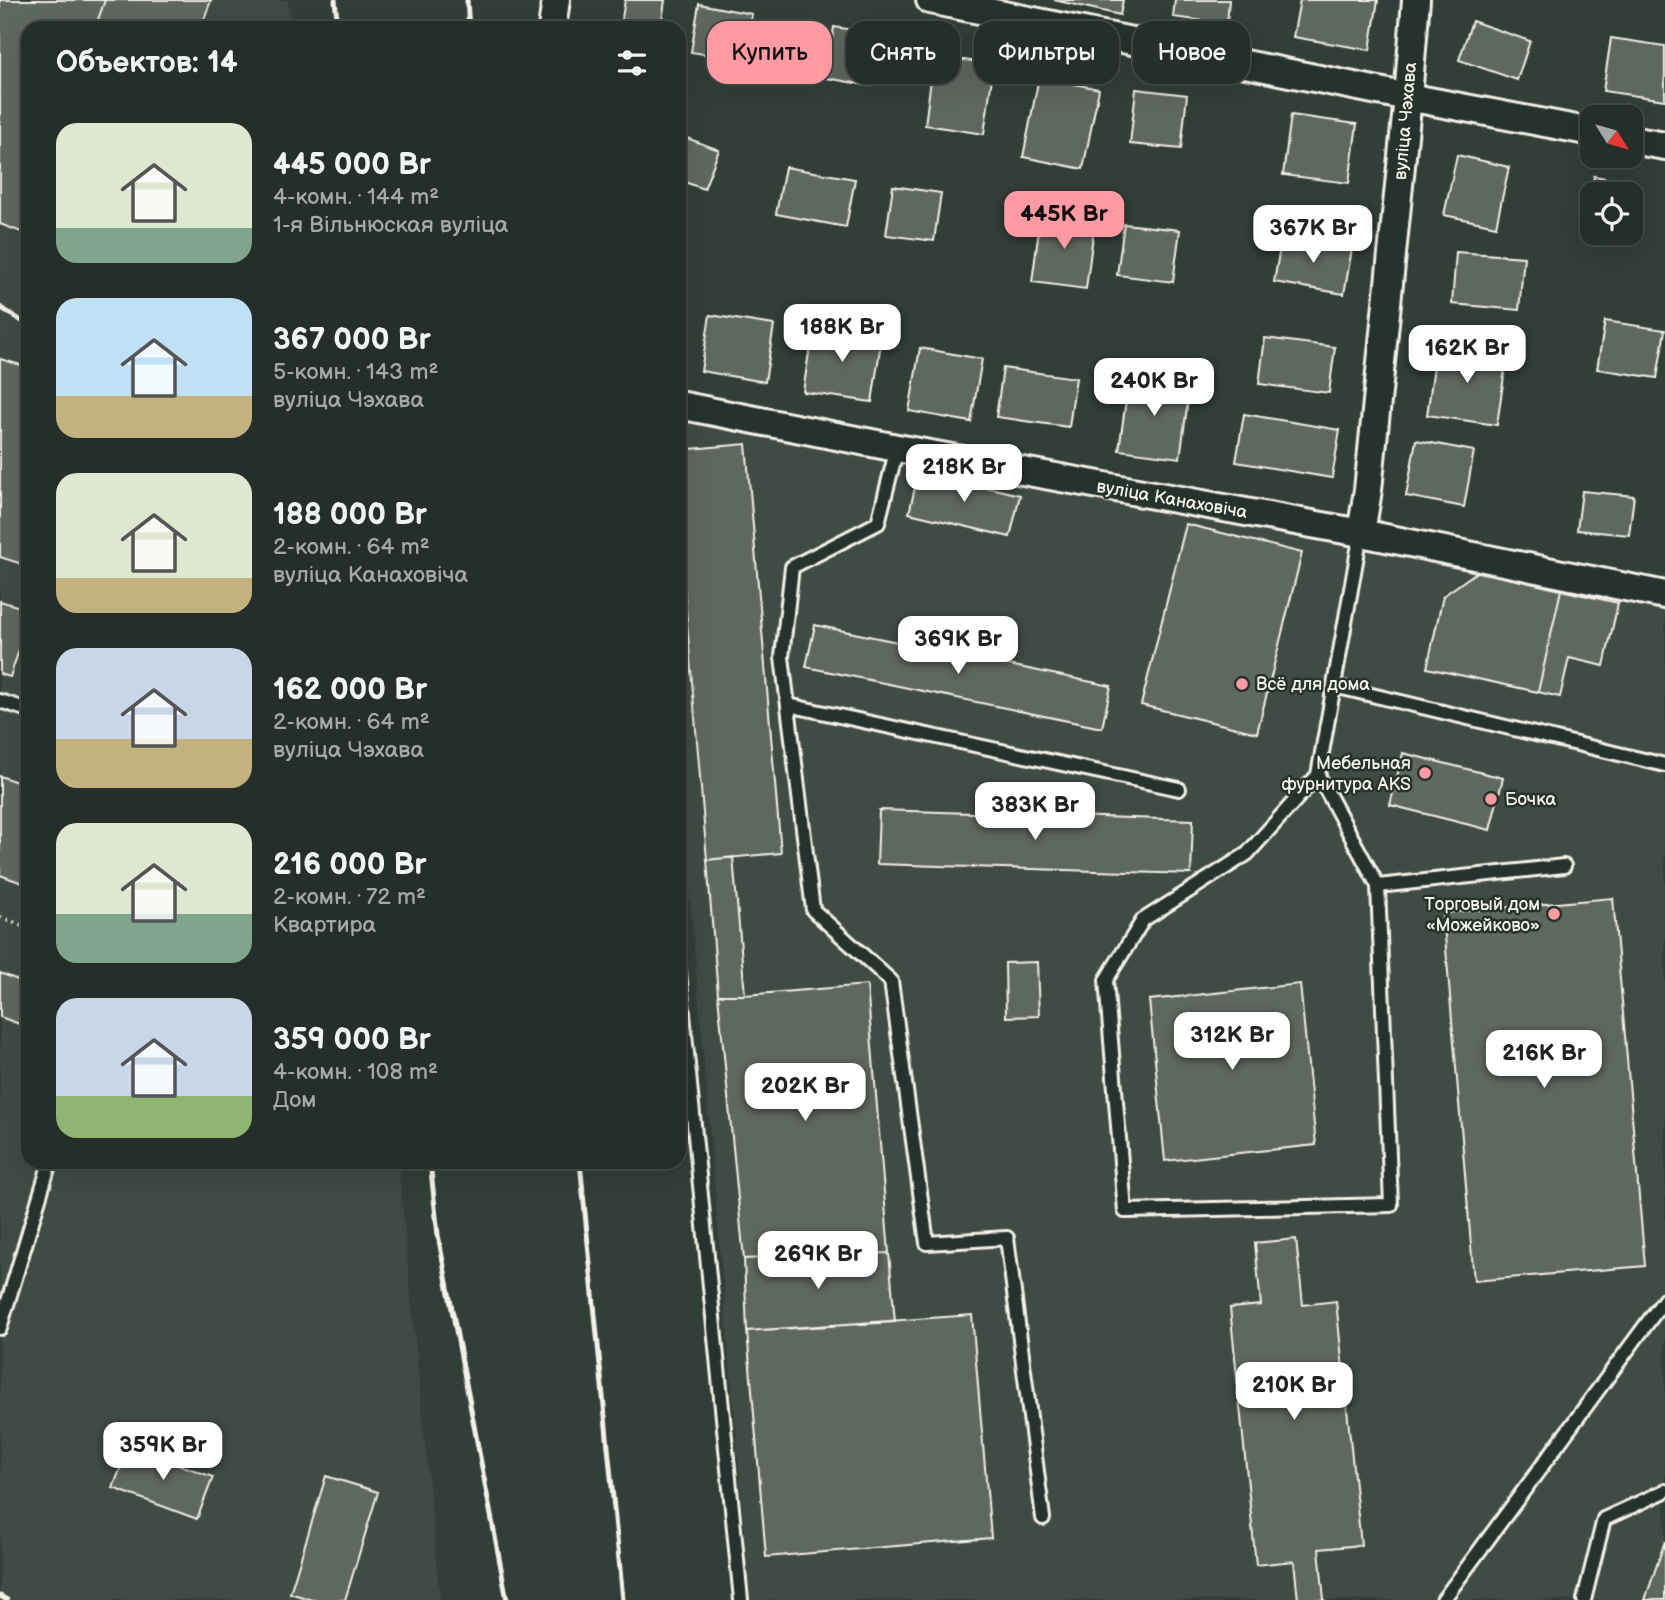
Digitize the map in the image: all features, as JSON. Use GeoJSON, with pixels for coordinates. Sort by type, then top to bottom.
{"type":"FeatureCollection","features":[{"type":"Feature","properties":{"kind":"street"},"geometry":{"type":"LineString","coordinates":[[553,21],[556,0]]}},
{"type":"Feature","properties":{"kind":"street"},"geometry":{"type":"LineString","coordinates":[[930,0],[1580,130]]}},
{"type":"Feature","properties":{"kind":"street","name":"вуліца Чэхава"},"geometry":{"type":"LineString","coordinates":[[1361,533],[1368,490],[1416,0]]}},
{"type":"Feature","properties":{"kind":"street"},"geometry":{"type":"LineString","coordinates":[[1643,142],[1665,146]]}},
{"type":"Feature","properties":{"kind":"street","name":"вуліца Канаховіча"},"geometry":{"type":"LineString","coordinates":[[686,406],[1361,533],[1665,595]]}},
{"type":"Feature","properties":{"kind":"lane"},"geometry":{"type":"LineString","coordinates":[[897,448],[878,523],[792,567],[782,656],[813,910],[891,981],[927,1243],[1007,1238],[1043,1518]]}},
{"type":"Feature","properties":{"kind":"lane"},"geometry":{"type":"LineString","coordinates":[[1318,775],[1378,886],[1391,1205],[1125,1211],[1106,980],[1143,919],[1247,854],[1318,775],[1361,533]]}},
{"type":"Feature","properties":{"kind":"lane"},"geometry":{"type":"LineString","coordinates":[[1334,686],[1665,765]]}},
{"type":"Feature","properties":{"kind":"lane"},"geometry":{"type":"LineString","coordinates":[[0,701],[21,708]]}},
{"type":"Feature","properties":{"kind":"lane"},"geometry":{"type":"LineString","coordinates":[[788,705],[1179,789]]}},
{"type":"Feature","properties":{"kind":"lane"},"geometry":{"type":"LineString","coordinates":[[1378,886],[1564,866]]}},
{"type":"Feature","properties":{"kind":"lane"},"geometry":{"type":"LineString","coordinates":[[686,1044],[741,1600]]}},
{"type":"Feature","properties":{"kind":"lane"},"geometry":{"type":"LineString","coordinates":[[0,1328],[4,1300],[48,1169]]}},
{"type":"Feature","properties":{"kind":"lane"},"geometry":{"type":"LineString","coordinates":[[1443,1600],[1665,1299]]}},
{"type":"Feature","properties":{"kind":"lane"},"geometry":{"type":"LineString","coordinates":[[1584,1600],[1604,1519],[1665,1491]]}},
{"type":"Feature","properties":{"kind":"path"},"geometry":{"type":"LineString","coordinates":[[0,917],[21,925]]}},
{"type":"Feature","properties":{"kind":"shaded area"},"geometry":{"type":"Polygon","coordinates":[[[0,0],[288,0],[290,21],[21,21],[21,1169],[399,1169],[440,1600],[0,1600],[0,0]]]}},
{"type":"Feature","properties":{"kind":"shaded area"},"geometry":{"type":"Polygon","coordinates":[[[686,402],[1665,609],[1665,1600],[750,1600],[686,852],[686,402]]]}},
{"type":"Feature","properties":{"kind":"building"},"geometry":{"type":"Polygon","coordinates":[[[0,0],[105,0],[98,21],[21,21],[21,232],[0,224],[0,0]]]}},
{"type":"Feature","properties":{"kind":"building"},"geometry":{"type":"Polygon","coordinates":[[[105,0],[211,0],[204,21],[98,21],[105,0]]]}},
{"type":"Feature","properties":{"kind":"building"},"geometry":{"type":"Polygon","coordinates":[[[625,0],[665,0],[662,21],[622,21],[625,0]]]}},
{"type":"Feature","properties":{"kind":"building"},"geometry":{"type":"Polygon","coordinates":[[[1054,0],[1123,0],[1120,15],[1054,0]]]}},
{"type":"Feature","properties":{"kind":"building"},"geometry":{"type":"Polygon","coordinates":[[[1175,0],[1229,0],[1227,21],[1173,17],[1175,0]]]}},
{"type":"Feature","properties":{"kind":"building"},"geometry":{"type":"Polygon","coordinates":[[[1300,0],[1378,0],[1370,50],[1293,37],[1300,0]]]}},
{"type":"Feature","properties":{"kind":"building"},"geometry":{"type":"Polygon","coordinates":[[[699,4],[752,14],[751,21],[707,21],[707,54],[691,52],[699,4]]]}},
{"type":"Feature","properties":{"kind":"building"},"geometry":{"type":"Polygon","coordinates":[[[1472,21],[1530,41],[1517,80],[1459,60],[1472,21]]]}},
{"type":"Feature","properties":{"kind":"building"},"geometry":{"type":"Polygon","coordinates":[[[834,27],[846,29],[846,81],[832,79],[834,27]]]}},
{"type":"Feature","properties":{"kind":"building"},"geometry":{"type":"Polygon","coordinates":[[[1611,38],[1665,46],[1665,100],[1603,91],[1611,38]]]}},
{"type":"Feature","properties":{"kind":"building"},"geometry":{"type":"Polygon","coordinates":[[[960,59],[974,61],[974,84],[991,84],[984,134],[925,125],[930,84],[960,84],[960,59]]]}},
{"type":"Feature","properties":{"kind":"building"},"geometry":{"type":"Polygon","coordinates":[[[1038,84],[1074,84],[1099,89],[1083,169],[1023,157],[1038,84]]]}},
{"type":"Feature","properties":{"kind":"building"},"geometry":{"type":"Polygon","coordinates":[[[1136,89],[1187,95],[1181,149],[1130,144],[1136,89]]]}},
{"type":"Feature","properties":{"kind":"building"},"geometry":{"type":"Polygon","coordinates":[[[1291,115],[1357,124],[1349,183],[1283,175],[1291,115]]]}},
{"type":"Feature","properties":{"kind":"building"},"geometry":{"type":"Polygon","coordinates":[[[686,138],[719,150],[704,189],[686,183],[686,138]]]}},
{"type":"Feature","properties":{"kind":"building"},"geometry":{"type":"Polygon","coordinates":[[[1457,155],[1509,167],[1496,226],[1444,215],[1457,155]]]}},
{"type":"Feature","properties":{"kind":"building"},"geometry":{"type":"Polygon","coordinates":[[[785,167],[855,179],[846,227],[776,214],[785,167]]]}},
{"type":"Feature","properties":{"kind":"building"},"geometry":{"type":"Polygon","coordinates":[[[1594,176],[1627,182],[1593,182],[1594,176]]]}},
{"type":"Feature","properties":{"kind":"building"},"geometry":{"type":"Polygon","coordinates":[[[893,186],[941,193],[934,241],[886,235],[893,186]]]}},
{"type":"Feature","properties":{"kind":"building"},"geometry":{"type":"Polygon","coordinates":[[[1041,214],[1095,220],[1086,289],[1032,282],[1041,214]]]}},
{"type":"Feature","properties":{"kind":"building"},"geometry":{"type":"Polygon","coordinates":[[[1124,224],[1180,230],[1173,282],[1117,275],[1124,224]]]}},
{"type":"Feature","properties":{"kind":"building"},"geometry":{"type":"Polygon","coordinates":[[[1282,236],[1352,249],[1344,294],[1274,282],[1282,236]]]}},
{"type":"Feature","properties":{"kind":"building"},"geometry":{"type":"Polygon","coordinates":[[[1456,252],[1524,257],[1519,310],[1452,304],[1456,252]]]}},
{"type":"Feature","properties":{"kind":"building"},"geometry":{"type":"Polygon","coordinates":[[[710,315],[774,325],[765,382],[701,371],[710,315]]]}},
{"type":"Feature","properties":{"kind":"building"},"geometry":{"type":"Polygon","coordinates":[[[1605,321],[1665,330],[1657,378],[1597,369],[1605,321]]]}},
{"type":"Feature","properties":{"kind":"building"},"geometry":{"type":"Polygon","coordinates":[[[813,326],[882,336],[872,402],[803,392],[813,326]]]}},
{"type":"Feature","properties":{"kind":"building"},"geometry":{"type":"Polygon","coordinates":[[[1265,338],[1335,347],[1329,393],[1259,384],[1265,338]]]}},
{"type":"Feature","properties":{"kind":"building"},"geometry":{"type":"Polygon","coordinates":[[[1437,345],[1507,355],[1497,425],[1427,415],[1437,345]]]}},
{"type":"Feature","properties":{"kind":"building"},"geometry":{"type":"Polygon","coordinates":[[[920,348],[982,359],[971,422],[909,411],[920,348]]]}},
{"type":"Feature","properties":{"kind":"building"},"geometry":{"type":"Polygon","coordinates":[[[0,359],[21,365],[21,564],[0,557],[0,359]]]}},
{"type":"Feature","properties":{"kind":"building"},"geometry":{"type":"Polygon","coordinates":[[[1003,368],[1076,378],[1069,427],[996,417],[1003,368]]]}},
{"type":"Feature","properties":{"kind":"building"},"geometry":{"type":"Polygon","coordinates":[[[1129,378],[1190,386],[1180,458],[1119,450],[1129,378]]]}},
{"type":"Feature","properties":{"kind":"building"},"geometry":{"type":"Polygon","coordinates":[[[1244,414],[1340,430],[1332,478],[1236,462],[1244,414]]]}},
{"type":"Feature","properties":{"kind":"building"},"geometry":{"type":"Polygon","coordinates":[[[1416,440],[1474,451],[1464,507],[1406,496],[1416,440]]]}},
{"type":"Feature","properties":{"kind":"building"},"geometry":{"type":"Polygon","coordinates":[[[746,444],[781,853],[707,860],[686,610],[686,449],[746,444]]]}},
{"type":"Feature","properties":{"kind":"building"},"geometry":{"type":"Polygon","coordinates":[[[919,471],[1020,495],[1010,537],[909,513],[919,471]]]}},
{"type":"Feature","properties":{"kind":"building"},"geometry":{"type":"Polygon","coordinates":[[[1582,491],[1634,496],[1629,535],[1577,530],[1582,491]]]}},
{"type":"Feature","properties":{"kind":"building"},"geometry":{"type":"Polygon","coordinates":[[[1186,524],[1302,553],[1257,733],[1141,705],[1186,524]]]}},
{"type":"Feature","properties":{"kind":"building"},"geometry":{"type":"Polygon","coordinates":[[[1478,571],[1561,590],[1538,692],[1427,668],[1443,596],[1478,571]]]}},
{"type":"Feature","properties":{"kind":"building"},"geometry":{"type":"Polygon","coordinates":[[[1561,590],[1618,603],[1604,666],[1569,658],[1560,697],[1538,692],[1561,590]]]}},
{"type":"Feature","properties":{"kind":"building"},"geometry":{"type":"Polygon","coordinates":[[[0,601],[20,607],[21,602],[21,644],[10,677],[0,674],[0,601]]]}},
{"type":"Feature","properties":{"kind":"building"},"geometry":{"type":"Polygon","coordinates":[[[815,625],[1111,686],[1102,728],[806,667],[815,625]]]}},
{"type":"Feature","properties":{"kind":"building"},"geometry":{"type":"Polygon","coordinates":[[[1403,753],[1503,778],[1490,830],[1390,805],[1403,753]]]}},
{"type":"Feature","properties":{"kind":"building"},"geometry":{"type":"Polygon","coordinates":[[[0,776],[21,784],[21,882],[0,875],[0,776]]]}},
{"type":"Feature","properties":{"kind":"building"},"geometry":{"type":"Polygon","coordinates":[[[879,810],[1193,820],[1191,874],[877,864],[879,810]]]}},
{"type":"Feature","properties":{"kind":"building"},"geometry":{"type":"Polygon","coordinates":[[[733,857],[745,995],[718,995],[707,860],[733,857]]]}},
{"type":"Feature","properties":{"kind":"building"},"geometry":{"type":"Polygon","coordinates":[[[1613,898],[1645,1266],[1474,1281],[1443,913],[1613,898]]]}},
{"type":"Feature","properties":{"kind":"building"},"geometry":{"type":"Polygon","coordinates":[[[1037,962],[1039,1016],[1006,1017],[1005,963],[1037,962]]]}},
{"type":"Feature","properties":{"kind":"building"},"geometry":{"type":"Polygon","coordinates":[[[0,973],[21,981],[21,1024],[0,1017],[0,973]]]}},
{"type":"Feature","properties":{"kind":"building"},"geometry":{"type":"Polygon","coordinates":[[[1300,984],[1316,1145],[1165,1161],[1149,1000],[1300,984]]]}},
{"type":"Feature","properties":{"kind":"building"},"geometry":{"type":"Polygon","coordinates":[[[867,985],[889,1253],[744,1259],[718,995],[867,985]]]}},
{"type":"Feature","properties":{"kind":"building"},"geometry":{"type":"Polygon","coordinates":[[[1296,1239],[1303,1305],[1336,1301],[1361,1545],[1319,1549],[1324,1600],[1298,1600],[1294,1561],[1256,1565],[1230,1308],[1261,1305],[1255,1243],[1296,1239]]]}},
{"type":"Feature","properties":{"kind":"building"},"geometry":{"type":"Polygon","coordinates":[[[889,1253],[895,1322],[747,1331],[744,1259],[889,1253]]]}},
{"type":"Feature","properties":{"kind":"building"},"geometry":{"type":"Polygon","coordinates":[[[972,1315],[991,1538],[766,1557],[747,1331],[972,1315]]]}},
{"type":"Feature","properties":{"kind":"building"},"geometry":{"type":"Polygon","coordinates":[[[129,1446],[213,1477],[197,1519],[113,1488],[129,1446]]]}},
{"type":"Feature","properties":{"kind":"building"},"geometry":{"type":"Polygon","coordinates":[[[326,1476],[378,1492],[345,1600],[312,1600],[290,1593],[326,1476]]]}},
{"type":"Feature","properties":{"kind":"building"},"geometry":{"type":"Polygon","coordinates":[[[1665,1541],[1665,1600],[1645,1600],[1665,1541]]]}},
{"type":"Feature","properties":{"kind":"railway"},"geometry":{"type":"LineString","coordinates":[[335,0],[337,21]]}},
{"type":"Feature","properties":{"kind":"railway"},"geometry":{"type":"LineString","coordinates":[[467,0],[468,21]]}},
{"type":"Feature","properties":{"kind":"railway"},"geometry":{"type":"LineString","coordinates":[[0,307],[21,320]]}},
{"type":"Feature","properties":{"kind":"railway"},"geometry":{"type":"LineString","coordinates":[[431,1169],[438,1235],[507,1600]]}},
{"type":"Feature","properties":{"kind":"railway"},"geometry":{"type":"LineString","coordinates":[[581,1169],[623,1600]]}},
{"type":"Feature","properties":{"kind":"railway"},"geometry":{"type":"LineString","coordinates":[[0,1596],[7,1600]]}},
{"type":"Feature","properties":{"kind":"place","name":"Всё для дома"},"geometry":{"type":"Point","coordinates":[1242,684]}},
{"type":"Feature","properties":{"kind":"place","name":"Мебельная фурнитура AKS"},"geometry":{"type":"Point","coordinates":[1425,773]}},
{"type":"Feature","properties":{"kind":"place","name":"Бочка"},"geometry":{"type":"Point","coordinates":[1491,799]}},
{"type":"Feature","properties":{"kind":"place","name":"Торговый дом «Можейково»"},"geometry":{"type":"Point","coordinates":[1554,914]}}]}
